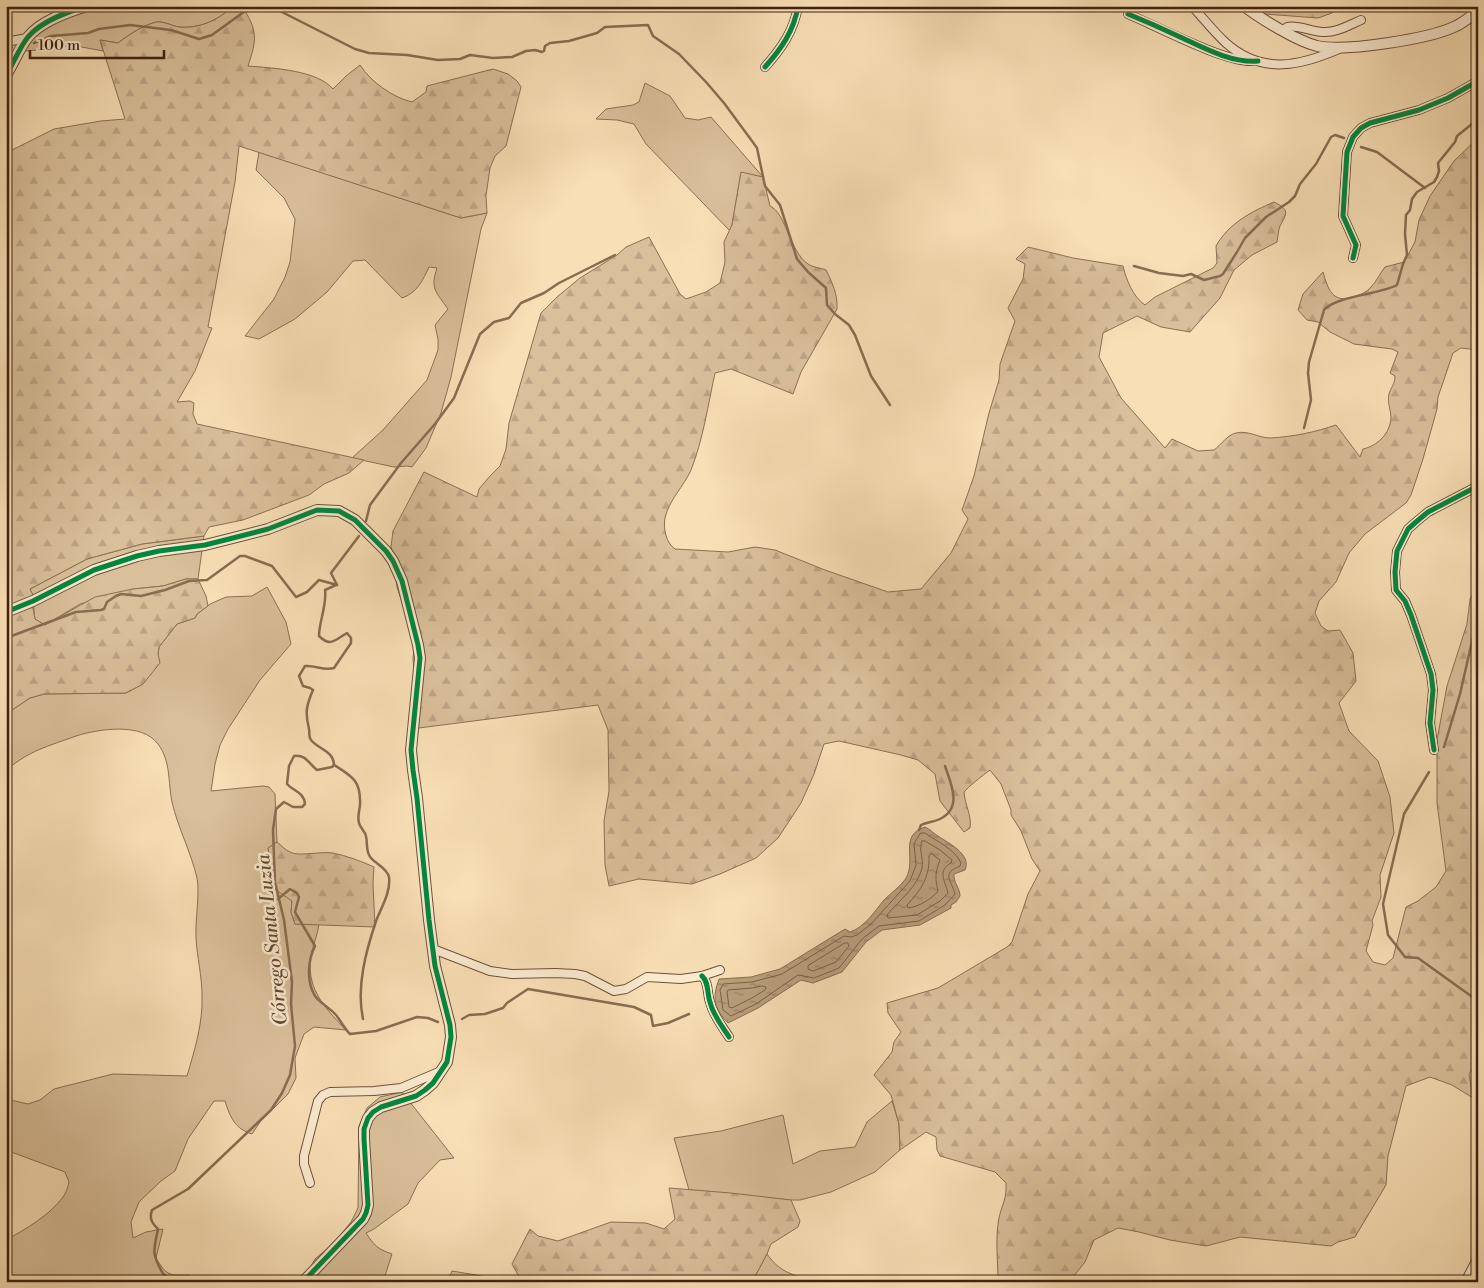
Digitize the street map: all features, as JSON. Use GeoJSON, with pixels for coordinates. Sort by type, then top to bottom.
{"type":"FeatureCollection","features":[{"type":"Feature","properties":{"kind":"street"},"geometry":{"type":"LineString","coordinates":[[6,75],[27,38],[34,31],[65,14],[87,6]]}},
{"type":"Feature","properties":{"kind":"street"},"geometry":{"type":"LineString","coordinates":[[765,67],[780,50],[788,36],[798,6]]}},
{"type":"Feature","properties":{"kind":"street"},"geometry":{"type":"LineString","coordinates":[[1192,6],[1227,44],[1240,53],[1258,61],[1283,66],[1324,56],[1343,47]]}},
{"type":"Feature","properties":{"kind":"street"},"geometry":{"type":"LineString","coordinates":[[1244,6],[1284,31],[1316,46],[1343,47],[1401,41],[1432,34],[1456,26],[1478,11]]}},
{"type":"Feature","properties":{"kind":"street"},"geometry":{"type":"LineString","coordinates":[[1128,14],[1207,49],[1248,62],[1258,61]]}},
{"type":"Feature","properties":{"kind":"street"},"geometry":{"type":"LineString","coordinates":[[1284,31],[1287,27],[1291,26],[1330,32],[1361,20]]}},
{"type":"Feature","properties":{"kind":"street"},"geometry":{"type":"LineString","coordinates":[[6,42],[27,38]]}},
{"type":"Feature","properties":{"kind":"street"},"geometry":{"type":"LineString","coordinates":[[1353,258],[1356,245],[1343,216],[1347,152],[1353,137],[1361,128],[1370,123],[1419,110],[1448,98],[1478,82]]}},
{"type":"Feature","properties":{"kind":"street"},"geometry":{"type":"LineString","coordinates":[[1434,750],[1430,724],[1431,674],[1412,614],[1396,590],[1397,551],[1408,530],[1428,512],[1478,486]]}},
{"type":"Feature","properties":{"kind":"street"},"geometry":{"type":"LineString","coordinates":[[6,612],[33,601],[94,570],[159,551],[229,540],[268,529],[317,510],[339,511],[355,520],[386,551],[402,581],[420,658],[411,750],[433,949],[451,1037],[447,1062],[433,1083],[416,1096],[381,1107],[368,1118],[364,1129],[368,1205],[366,1213],[363,1219],[303,1282]]}},
{"type":"Feature","properties":{"kind":"street"},"geometry":{"type":"LineString","coordinates":[[433,949],[490,971],[512,974],[575,974],[585,976],[614,991],[626,989],[647,978],[680,979],[702,976],[720,970]]}},
{"type":"Feature","properties":{"kind":"street"},"geometry":{"type":"LineString","coordinates":[[702,976],[707,983],[714,1013],[729,1037]]}},
{"type":"Feature","properties":{"kind":"street"},"geometry":{"type":"LineString","coordinates":[[310,1183],[304,1164],[304,1156],[316,1108],[323,1095],[330,1092],[374,1091],[400,1088],[441,1071]]}},
{"type":"Feature","properties":{"kind":"street"},"geometry":{"type":"LineString","coordinates":[[1465,1282],[1478,1257]]}},
{"type":"Feature","properties":{"kind":"green space"},"geometry":{"type":"Polygon","coordinates":[[[86,6],[233,6],[215,19],[194,27],[179,27],[156,22],[136,31],[118,43],[100,40],[103,51],[71,45],[26,51],[16,48],[29,30],[86,6]]]}},
{"type":"Feature","properties":{"kind":"green space"},"geometry":{"type":"Polygon","coordinates":[[[233,6],[242,6],[253,29],[254,42],[248,66],[294,71],[316,78],[333,89],[360,65],[383,88],[404,100],[412,102],[426,92],[427,86],[493,69],[508,74],[517,81],[521,87],[506,146],[495,156],[490,168],[486,196],[487,213],[461,218],[239,146],[235,182],[208,327],[212,328],[195,371],[177,402],[190,401],[194,403],[193,414],[197,424],[364,460],[349,473],[324,484],[309,495],[243,520],[209,527],[204,536],[142,544],[87,559],[30,589],[34,597],[35,619],[45,625],[95,597],[133,589],[163,586],[186,579],[198,579],[206,596],[208,606],[197,614],[195,618],[177,624],[159,647],[160,663],[143,684],[126,693],[44,694],[30,698],[6,714],[6,153],[54,129],[125,119],[100,40],[118,43],[136,31],[156,22],[179,27],[194,27],[215,19],[233,6]]]}},
{"type":"Feature","properties":{"kind":"green space"},"geometry":{"type":"Polygon","coordinates":[[[1254,6],[1336,6],[1332,13],[1318,18],[1264,14],[1254,6]]]}},
{"type":"Feature","properties":{"kind":"green space"},"geometry":{"type":"Polygon","coordinates":[[[645,83],[670,96],[685,118],[698,120],[711,117],[763,177],[741,173],[730,231],[646,144],[634,124],[617,120],[596,119],[606,109],[633,105],[639,102],[645,83]]]}},
{"type":"Feature","properties":{"kind":"green space"},"geometry":{"type":"Polygon","coordinates":[[[1478,138],[1478,350],[1461,348],[1453,353],[1438,397],[1437,409],[1411,495],[1406,503],[1365,534],[1349,553],[1336,582],[1319,601],[1315,613],[1321,626],[1328,631],[1340,630],[1353,653],[1356,681],[1339,703],[1349,731],[1378,761],[1390,797],[1394,833],[1380,875],[1381,897],[1372,921],[1373,925],[1366,951],[1373,962],[1385,965],[1393,958],[1406,907],[1418,901],[1436,887],[1446,871],[1437,803],[1437,740],[1447,686],[1467,624],[1470,599],[1478,583],[1478,1065],[1474,1066],[1469,1074],[1473,1098],[1452,1085],[1430,1077],[1406,1086],[1388,1156],[1386,1185],[1355,1237],[1331,1246],[1240,1237],[1206,1246],[1118,1228],[1094,1240],[1085,1262],[1069,1282],[998,1282],[997,1233],[1006,1193],[1006,1183],[995,1172],[940,1156],[937,1150],[936,1137],[926,1132],[900,1150],[899,1124],[891,1095],[874,1075],[892,1052],[894,1042],[901,1032],[888,1013],[887,1003],[938,988],[1007,947],[1012,942],[1028,894],[1040,871],[1032,859],[1021,831],[1011,815],[1011,810],[1001,784],[990,770],[964,792],[970,828],[964,832],[940,801],[935,774],[918,760],[839,741],[824,744],[814,774],[801,803],[778,838],[756,858],[692,884],[639,879],[609,886],[605,865],[604,821],[609,791],[608,730],[598,705],[411,729],[415,684],[413,658],[415,642],[397,587],[391,547],[393,531],[424,472],[477,497],[479,489],[500,466],[506,449],[509,423],[541,313],[580,278],[617,255],[626,247],[649,237],[680,294],[686,299],[706,292],[720,283],[725,262],[724,242],[732,225],[741,172],[763,177],[770,206],[780,216],[797,251],[808,264],[826,270],[836,294],[837,309],[801,372],[793,394],[731,369],[715,373],[695,459],[665,518],[666,535],[669,543],[675,549],[728,552],[755,547],[775,550],[888,592],[921,589],[951,553],[968,519],[962,510],[974,476],[999,380],[1000,364],[1015,321],[1008,308],[1023,279],[1025,264],[1016,259],[1028,247],[1073,258],[1123,266],[1134,293],[1145,305],[1155,297],[1213,268],[1217,263],[1216,246],[1227,231],[1249,214],[1274,202],[1283,207],[1286,212],[1279,228],[1277,242],[1252,255],[1234,270],[1220,298],[1190,332],[1161,327],[1137,316],[1103,333],[1099,357],[1121,398],[1165,448],[1172,439],[1198,451],[1214,450],[1227,438],[1240,432],[1270,438],[1304,434],[1336,425],[1360,457],[1363,449],[1373,445],[1382,438],[1390,424],[1389,397],[1395,376],[1390,373],[1398,352],[1392,349],[1354,344],[1330,332],[1318,322],[1307,320],[1298,310],[1303,294],[1323,272],[1329,289],[1336,297],[1347,299],[1354,297],[1369,289],[1385,267],[1404,262],[1415,242],[1419,220],[1430,196],[1454,161],[1478,138]]]}},
{"type":"Feature","properties":{"kind":"green space"},"geometry":{"type":"Polygon","coordinates":[[[259,152],[461,218],[487,213],[481,229],[451,377],[441,413],[426,448],[412,467],[394,467],[352,458],[383,430],[427,380],[438,350],[435,325],[448,309],[435,290],[434,281],[437,268],[429,267],[416,289],[402,298],[365,260],[353,261],[327,292],[295,319],[259,339],[245,336],[274,299],[285,277],[290,262],[295,219],[284,198],[256,170],[259,152]]]}},
{"type":"Feature","properties":{"kind":"green space"},"geometry":{"type":"Polygon","coordinates":[[[204,536],[198,579],[186,579],[163,586],[133,589],[80,604],[45,625],[35,619],[30,589],[87,559],[142,544],[204,536]]]}},
{"type":"Feature","properties":{"kind":"green space"},"geometry":{"type":"Polygon","coordinates":[[[267,587],[286,622],[291,644],[260,680],[228,729],[220,745],[211,791],[263,786],[269,787],[275,794],[277,842],[268,849],[292,901],[291,912],[295,924],[319,924],[310,963],[313,985],[323,1004],[346,1030],[314,1027],[304,1034],[295,1058],[296,1078],[288,1094],[260,1122],[252,1134],[237,1126],[225,1101],[214,1101],[188,1139],[175,1171],[161,1181],[139,1202],[131,1222],[133,1238],[146,1232],[163,1229],[156,1258],[166,1271],[172,1275],[189,1275],[191,1282],[6,1282],[6,1240],[45,1216],[58,1204],[67,1190],[69,1182],[65,1172],[6,1150],[6,1099],[28,1104],[40,1100],[54,1089],[113,1074],[187,1076],[200,1026],[202,995],[196,938],[197,878],[172,802],[165,758],[158,744],[142,732],[119,729],[96,731],[76,736],[39,750],[22,758],[6,771],[6,714],[30,698],[44,694],[126,693],[143,684],[158,654],[159,647],[177,624],[195,618],[197,614],[210,604],[226,597],[252,596],[267,587]]]}},
{"type":"Feature","properties":{"kind":"green space"},"geometry":{"type":"Polygon","coordinates":[[[277,842],[286,850],[294,853],[333,853],[374,867],[375,927],[295,924],[291,912],[292,901],[276,890],[268,848],[277,842]]]}},
{"type":"Feature","properties":{"kind":"green space"},"geometry":{"type":"Polygon","coordinates":[[[402,1092],[454,1158],[440,1160],[418,1183],[408,1204],[366,1233],[376,1246],[392,1254],[383,1282],[313,1282],[310,1268],[315,1259],[335,1242],[351,1222],[358,1208],[359,1126],[367,1108],[380,1097],[402,1092]]]}},
{"type":"Feature","properties":{"kind":"green space"},"geometry":{"type":"Polygon","coordinates":[[[892,1101],[899,1124],[900,1150],[875,1172],[831,1192],[800,1200],[791,1200],[689,1190],[674,1138],[721,1131],[783,1115],[793,1164],[820,1151],[855,1147],[867,1122],[892,1101]]]}},
{"type":"Feature","properties":{"kind":"green space"},"geometry":{"type":"Polygon","coordinates":[[[669,1188],[791,1200],[800,1221],[798,1227],[771,1244],[752,1282],[522,1282],[512,1264],[530,1229],[538,1236],[558,1241],[611,1222],[646,1223],[664,1229],[675,1219],[669,1188]]]}},
{"type":"Feature","properties":{"kind":"green space"},"geometry":{"type":"Polygon","coordinates":[[[767,1254],[782,1269],[815,1282],[752,1282],[767,1254]]]}},
{"type":"Feature","properties":{"kind":"green space"},"geometry":{"type":"Polygon","coordinates":[[[452,1271],[500,1279],[520,1277],[522,1282],[447,1282],[452,1271]]]}},
{"type":"Feature","properties":{"kind":"water"},"geometry":{"type":"Polygon","coordinates":[[[925,827],[958,850],[965,859],[965,870],[954,874],[960,896],[951,905],[951,908],[920,925],[882,930],[866,942],[842,972],[813,983],[801,980],[758,1008],[728,1023],[717,1008],[715,992],[719,979],[751,977],[780,969],[845,929],[850,932],[860,927],[906,878],[909,871],[912,836],[925,827]]]}},
{"type":"Feature","properties":{"kind":"waterway"},"geometry":{"type":"LineString","coordinates":[[34,43],[51,36],[88,33],[99,29],[130,25],[171,30],[199,39],[212,35],[252,6]]}},
{"type":"Feature","properties":{"kind":"waterway"},"geometry":{"type":"LineString","coordinates":[[270,6],[355,49],[369,53],[407,55],[438,60],[460,59],[470,55],[493,58],[512,57],[526,51],[535,50],[542,52],[545,46],[550,43],[569,41],[597,33],[605,27],[648,25],[653,36],[679,54],[706,82],[757,148],[765,186],[780,205],[797,259],[826,288],[827,305],[849,325],[855,335],[871,376],[890,405]]}},
{"type":"Feature","properties":{"kind":"waterway"},"geometry":{"type":"LineString","coordinates":[[6,50],[12,47]]}},
{"type":"Feature","properties":{"kind":"waterway"},"geometry":{"type":"LineString","coordinates":[[1304,428],[1311,400],[1308,373],[1309,362],[1324,310],[1338,301],[1381,291],[1397,285],[1407,255],[1406,215],[1410,210],[1412,199],[1417,192],[1434,182],[1439,171],[1438,163],[1455,142],[1457,136],[1478,119]]}},
{"type":"Feature","properties":{"kind":"waterway"},"geometry":{"type":"LineString","coordinates":[[1134,266],[1159,273],[1183,276],[1191,274],[1204,280],[1220,276],[1245,238],[1266,217],[1295,196],[1300,184],[1316,164],[1331,137],[1335,135],[1344,138]]}},
{"type":"Feature","properties":{"kind":"waterway"},"geometry":{"type":"LineString","coordinates":[[1361,147],[1377,152],[1425,188]]}},
{"type":"Feature","properties":{"kind":"waterway"},"geometry":{"type":"LineString","coordinates":[[366,521],[370,505],[401,463],[435,424],[454,398],[480,334],[494,322],[509,318],[521,303],[544,293],[559,283],[615,255]]}},
{"type":"Feature","properties":{"kind":"waterway"},"geometry":{"type":"LineString","coordinates":[[337,585],[331,573],[359,536]]}},
{"type":"Feature","properties":{"kind":"waterway"},"geometry":{"type":"LineString","coordinates":[[1478,536],[1475,540],[1478,543]]}},
{"type":"Feature","properties":{"kind":"waterway","name":"Córrego Santa Luzia"},"geometry":{"type":"LineString","coordinates":[[6,638],[76,612],[104,609],[107,602],[121,594],[141,596],[189,581],[207,580],[240,556],[272,566],[296,597],[307,592],[319,580],[337,585]]}},
{"type":"Feature","properties":{"kind":"waterway","name":"Córrego Santa Luzia"},"geometry":{"type":"LineString","coordinates":[[334,765],[329,753],[310,739],[307,709],[313,690],[303,686],[299,676],[305,666],[326,669],[334,668],[351,643],[351,638],[347,633],[330,642],[323,640],[319,636],[325,602],[325,590],[336,585]]}},
{"type":"Feature","properties":{"kind":"waterway"},"geometry":{"type":"LineString","coordinates":[[1444,747],[1460,694],[1478,615]]}},
{"type":"Feature","properties":{"kind":"waterway","name":"Córrego Santa Luzia"},"geometry":{"type":"LineString","coordinates":[[168,1282],[155,1255],[158,1229],[152,1221],[152,1210],[188,1189],[271,1110],[282,1093],[290,1075],[295,1046],[291,1004],[292,982],[284,920],[275,882],[273,830],[276,809],[284,802],[293,807],[302,807],[305,804],[303,797],[287,784],[289,766],[294,756],[302,756],[317,770],[334,765]]}},
{"type":"Feature","properties":{"kind":"waterway"},"geometry":{"type":"LineString","coordinates":[[334,765],[346,772],[357,784],[360,796],[358,820],[366,836],[368,853],[386,871],[389,877],[387,894],[372,933],[363,969],[361,982],[363,1019]]}},
{"type":"Feature","properties":{"kind":"waterway"},"geometry":{"type":"LineString","coordinates":[[919,830],[921,825],[940,819],[951,809],[953,795],[945,766]]}},
{"type":"Feature","properties":{"kind":"waterway"},"geometry":{"type":"LineString","coordinates":[[1429,772],[1404,814],[1383,904],[1388,935],[1405,957],[1418,958],[1478,1001]]}},
{"type":"Feature","properties":{"kind":"waterway"},"geometry":{"type":"LineString","coordinates":[[278,899],[290,889],[297,893],[299,897],[295,912],[315,946],[309,971],[312,990],[317,999],[336,1015],[350,1034],[376,1031],[417,1017],[428,1018],[438,1022]]}},
{"type":"Feature","properties":{"kind":"waterway"},"geometry":{"type":"LineString","coordinates":[[462,1019],[469,1015],[485,1014],[503,1008],[507,1003],[528,989],[634,1007],[651,1015],[653,1026],[668,1023],[689,1014]]}},
{"type":"Feature","properties":{"kind":"cycle path"},"geometry":{"type":"LineString","coordinates":[[6,75],[22,46],[33,31],[55,18],[87,6]]}},
{"type":"Feature","properties":{"kind":"cycle path"},"geometry":{"type":"LineString","coordinates":[[765,67],[786,39],[798,6]]}},
{"type":"Feature","properties":{"kind":"cycle path"},"geometry":{"type":"LineString","coordinates":[[1128,14],[1227,57],[1258,61]]}},
{"type":"Feature","properties":{"kind":"cycle path"},"geometry":{"type":"LineString","coordinates":[[1353,258],[1356,245],[1343,216],[1347,152],[1353,137],[1361,128],[1370,123],[1419,110],[1448,98],[1478,81]]}},
{"type":"Feature","properties":{"kind":"cycle path"},"geometry":{"type":"LineString","coordinates":[[1434,750],[1430,723],[1433,690],[1431,674],[1411,615],[1405,601],[1396,590],[1397,551],[1408,529],[1428,512],[1478,486]]}},
{"type":"Feature","properties":{"kind":"cycle path"},"geometry":{"type":"LineString","coordinates":[[6,612],[33,601],[94,570],[137,556],[205,545],[268,529],[317,510],[339,511],[355,520],[386,551],[402,581],[420,658],[411,750],[435,966],[450,1025],[451,1037],[447,1062],[433,1083],[416,1096],[381,1107],[368,1118],[364,1129],[368,1205],[366,1213],[363,1219],[303,1282]]}},
{"type":"Feature","properties":{"kind":"cycle path"},"geometry":{"type":"LineString","coordinates":[[702,976],[706,981],[713,1011],[729,1037]]}}]}
